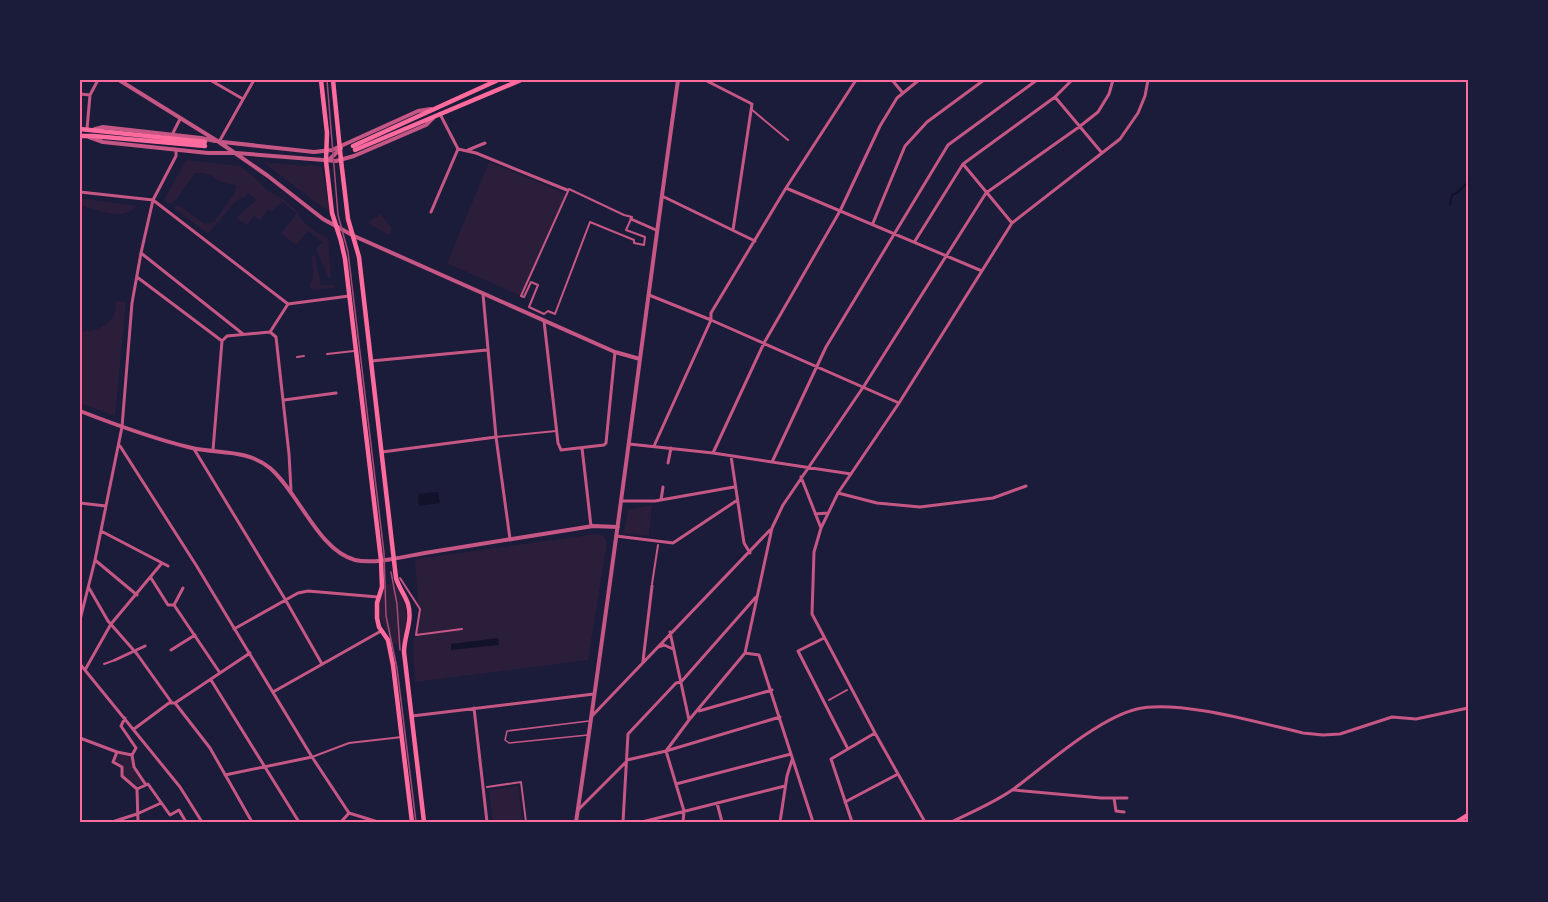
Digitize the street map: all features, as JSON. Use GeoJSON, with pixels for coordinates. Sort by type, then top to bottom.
{"type":"FeatureCollection","features":[{"type":"Feature","properties":{"kind":"main road"},"geometry":{"type":"LineString","coordinates":[[321,80],[332,213],[345,259],[354,351],[381,560],[382,587],[378,597],[377,618],[381,631],[388,640],[393,665],[412,822]]}},
{"type":"Feature","properties":{"kind":"main road"},"geometry":{"type":"LineString","coordinates":[[333,80],[348,219],[359,257],[393,558],[398,586],[404,594],[410,612],[410,624],[405,639],[405,667],[424,822]]}},
{"type":"Feature","properties":{"kind":"main road"},"geometry":{"type":"LineString","coordinates":[[498,80],[431,109],[354,148],[518,80]]}},
{"type":"Feature","properties":{"kind":"main road"},"geometry":{"type":"LineString","coordinates":[[80,129],[205,144],[80,136]]}},
{"type":"Feature","properties":{"kind":"main road"},"geometry":{"type":"LineString","coordinates":[[1457,822],[1468,815]]}},
{"type":"Feature","properties":{"kind":"street"},"geometry":{"type":"LineString","coordinates":[[98,80],[90,95],[89,130],[103,127],[314,152],[341,147]]}},
{"type":"Feature","properties":{"kind":"street"},"geometry":{"type":"LineString","coordinates":[[122,80],[236,153],[335,226],[615,352],[640,359]]}},
{"type":"Feature","properties":{"kind":"street"},"geometry":{"type":"LineString","coordinates":[[210,80],[243,99]]}},
{"type":"Feature","properties":{"kind":"street"},"geometry":{"type":"LineString","coordinates":[[219,142],[254,80]]}},
{"type":"Feature","properties":{"kind":"street"},"geometry":{"type":"LineString","coordinates":[[576,822],[678,80]]}},
{"type":"Feature","properties":{"kind":"street"},"geometry":{"type":"LineString","coordinates":[[705,80],[752,104],[733,230]]}},
{"type":"Feature","properties":{"kind":"street"},"geometry":{"type":"LineString","coordinates":[[654,446],[711,320],[711,314],[786,188],[856,80]]}},
{"type":"Feature","properties":{"kind":"street"},"geometry":{"type":"LineString","coordinates":[[892,80],[902,92]]}},
{"type":"Feature","properties":{"kind":"street"},"geometry":{"type":"LineString","coordinates":[[713,453],[764,343],[840,211],[880,126],[902,92],[919,80]]}},
{"type":"Feature","properties":{"kind":"street"},"geometry":{"type":"LineString","coordinates":[[872,223],[905,146],[927,122],[984,80]]}},
{"type":"Feature","properties":{"kind":"street"},"geometry":{"type":"LineString","coordinates":[[772,462],[826,347],[948,145],[1037,80]]}},
{"type":"Feature","properties":{"kind":"street"},"geometry":{"type":"LineString","coordinates":[[915,241],[963,164],[1055,96],[1072,80]]}},
{"type":"Feature","properties":{"kind":"street"},"geometry":{"type":"LineString","coordinates":[[666,751],[745,653],[772,528],[783,505],[864,387],[986,193],[1098,112],[1105,103],[1113,80]]}},
{"type":"Feature","properties":{"kind":"street"},"geometry":{"type":"LineString","coordinates":[[926,822],[875,733],[812,614],[814,552],[821,528],[838,493],[899,403],[1012,223],[1120,140],[1145,96],[1148,80]]}},
{"type":"Feature","properties":{"kind":"street"},"geometry":{"type":"LineString","coordinates":[[80,94],[90,95]]}},
{"type":"Feature","properties":{"kind":"street"},"geometry":{"type":"LineString","coordinates":[[1055,96],[1102,153]]}},
{"type":"Feature","properties":{"kind":"street"},"geometry":{"type":"LineString","coordinates":[[326,161],[332,158],[348,141],[418,111],[431,109]]}},
{"type":"Feature","properties":{"kind":"street"},"geometry":{"type":"LineString","coordinates":[[752,109],[788,140]]}},
{"type":"Feature","properties":{"kind":"street"},"geometry":{"type":"LineString","coordinates":[[89,137],[104,142],[176,150],[326,161],[341,160],[426,125],[437,115],[458,149]]}},
{"type":"Feature","properties":{"kind":"street"},"geometry":{"type":"LineString","coordinates":[[171,135],[180,118]]}},
{"type":"Feature","properties":{"kind":"street"},"geometry":{"type":"LineString","coordinates":[[466,150],[485,143]]}},
{"type":"Feature","properties":{"kind":"street"},"geometry":{"type":"LineString","coordinates":[[458,149],[466,150],[567,190]]}},
{"type":"Feature","properties":{"kind":"street"},"geometry":{"type":"LineString","coordinates":[[431,212],[458,149]]}},
{"type":"Feature","properties":{"kind":"street"},"geometry":{"type":"LineString","coordinates":[[80,620],[95,560],[122,427],[136,276],[153,200],[176,156],[176,150]]}},
{"type":"Feature","properties":{"kind":"street"},"geometry":{"type":"LineString","coordinates":[[963,164],[1012,223]]}},
{"type":"Feature","properties":{"kind":"street"},"geometry":{"type":"LineString","coordinates":[[786,188],[982,271]]}},
{"type":"Feature","properties":{"kind":"street"},"geometry":{"type":"LineString","coordinates":[[631,219],[626,230],[645,237],[644,245],[634,243],[634,240],[590,222],[555,314],[548,311],[544,314],[529,307],[538,285],[531,282],[524,297],[521,296],[569,189],[656,230]]}},
{"type":"Feature","properties":{"kind":"street"},"geometry":{"type":"LineString","coordinates":[[80,192],[153,200],[288,304],[349,296]]}},
{"type":"Feature","properties":{"kind":"street"},"geometry":{"type":"LineString","coordinates":[[661,196],[755,241]]}},
{"type":"Feature","properties":{"kind":"street"},"geometry":{"type":"LineString","coordinates":[[141,253],[244,334]]}},
{"type":"Feature","properties":{"kind":"street"},"geometry":{"type":"LineString","coordinates":[[136,276],[222,341]]}},
{"type":"Feature","properties":{"kind":"street"},"geometry":{"type":"LineString","coordinates":[[483,294],[496,437],[510,539]]}},
{"type":"Feature","properties":{"kind":"street"},"geometry":{"type":"LineString","coordinates":[[647,295],[711,320],[899,403]]}},
{"type":"Feature","properties":{"kind":"street"},"geometry":{"type":"LineString","coordinates":[[270,332],[288,304]]}},
{"type":"Feature","properties":{"kind":"street"},"geometry":{"type":"LineString","coordinates":[[544,321],[561,450],[604,445],[606,442],[615,352]]}},
{"type":"Feature","properties":{"kind":"street"},"geometry":{"type":"LineString","coordinates":[[213,450],[222,341],[227,336],[270,332],[276,337],[284,400],[291,490]]}},
{"type":"Feature","properties":{"kind":"street"},"geometry":{"type":"LineString","coordinates":[[371,361],[487,350]]}},
{"type":"Feature","properties":{"kind":"street"},"geometry":{"type":"LineString","coordinates":[[327,354],[354,351]]}},
{"type":"Feature","properties":{"kind":"street"},"geometry":{"type":"LineString","coordinates":[[297,357],[304,356]]}},
{"type":"Feature","properties":{"kind":"street"},"geometry":{"type":"LineString","coordinates":[[284,400],[336,393]]}},
{"type":"Feature","properties":{"kind":"street"},"geometry":{"type":"LineString","coordinates":[[80,411],[122,427],[194,448],[250,456],[261,462],[291,490],[328,544],[340,554],[356,560],[381,560],[591,526],[618,527]]}},
{"type":"Feature","properties":{"kind":"street"},"geometry":{"type":"LineString","coordinates":[[380,452],[557,431]]}},
{"type":"Feature","properties":{"kind":"street"},"geometry":{"type":"LineString","coordinates":[[629,444],[713,453],[851,474]]}},
{"type":"Feature","properties":{"kind":"street"},"geometry":{"type":"LineString","coordinates":[[118,445],[196,565],[233,629],[349,813],[378,822]]}},
{"type":"Feature","properties":{"kind":"street"},"geometry":{"type":"LineString","coordinates":[[194,448],[322,664]]}},
{"type":"Feature","properties":{"kind":"street"},"geometry":{"type":"LineString","coordinates":[[582,448],[591,526]]}},
{"type":"Feature","properties":{"kind":"street"},"geometry":{"type":"LineString","coordinates":[[668,463],[671,448]]}},
{"type":"Feature","properties":{"kind":"street"},"geometry":{"type":"LineString","coordinates":[[730,456],[744,543],[750,553]]}},
{"type":"Feature","properties":{"kind":"street"},"geometry":{"type":"LineString","coordinates":[[801,477],[821,528]]}},
{"type":"Feature","properties":{"kind":"street"},"geometry":{"type":"LineString","coordinates":[[838,493],[877,503],[920,507],[993,498],[1026,486]]}},
{"type":"Feature","properties":{"kind":"street"},"geometry":{"type":"LineString","coordinates":[[662,500],[663,487]]}},
{"type":"Feature","properties":{"kind":"street"},"geometry":{"type":"LineString","coordinates":[[621,501],[662,500],[734,487]]}},
{"type":"Feature","properties":{"kind":"street"},"geometry":{"type":"LineString","coordinates":[[616,536],[673,543],[736,501]]}},
{"type":"Feature","properties":{"kind":"street"},"geometry":{"type":"LineString","coordinates":[[80,503],[106,506]]}},
{"type":"Feature","properties":{"kind":"street"},"geometry":{"type":"LineString","coordinates":[[815,514],[828,513]]}},
{"type":"Feature","properties":{"kind":"street"},"geometry":{"type":"LineString","coordinates":[[591,719],[670,632],[772,528]]}},
{"type":"Feature","properties":{"kind":"street"},"geometry":{"type":"LineString","coordinates":[[101,531],[168,566]]}},
{"type":"Feature","properties":{"kind":"street"},"geometry":{"type":"LineString","coordinates":[[643,662],[658,545]]}},
{"type":"Feature","properties":{"kind":"street"},"geometry":{"type":"LineString","coordinates":[[95,560],[136,595]]}},
{"type":"Feature","properties":{"kind":"street"},"geometry":{"type":"LineString","coordinates":[[85,670],[111,624],[162,563]]}},
{"type":"Feature","properties":{"kind":"street"},"geometry":{"type":"LineString","coordinates":[[151,578],[168,605],[174,605]]}},
{"type":"Feature","properties":{"kind":"street"},"geometry":{"type":"LineString","coordinates":[[400,578],[420,609],[416,634],[462,629]]}},
{"type":"Feature","properties":{"kind":"street"},"geometry":{"type":"LineString","coordinates":[[88,588],[111,624],[135,651],[210,748],[252,822]]}},
{"type":"Feature","properties":{"kind":"street"},"geometry":{"type":"LineString","coordinates":[[174,605],[183,588]]}},
{"type":"Feature","properties":{"kind":"street"},"geometry":{"type":"LineString","coordinates":[[233,629],[298,592],[378,597]]}},
{"type":"Feature","properties":{"kind":"street"},"geometry":{"type":"LineString","coordinates":[[623,822],[628,734],[676,683],[681,682],[756,596]]}},
{"type":"Feature","properties":{"kind":"street"},"geometry":{"type":"LineString","coordinates":[[174,605],[220,674]]}},
{"type":"Feature","properties":{"kind":"street"},"geometry":{"type":"LineString","coordinates":[[273,692],[381,631]]}},
{"type":"Feature","properties":{"kind":"street"},"geometry":{"type":"LineString","coordinates":[[670,632],[689,720]]}},
{"type":"Feature","properties":{"kind":"street"},"geometry":{"type":"LineString","coordinates":[[171,650],[195,636]]}},
{"type":"Feature","properties":{"kind":"street"},"geometry":{"type":"LineString","coordinates":[[824,638],[798,651],[848,749]]}},
{"type":"Feature","properties":{"kind":"street"},"geometry":{"type":"LineString","coordinates":[[657,647],[664,645],[673,649]]}},
{"type":"Feature","properties":{"kind":"street"},"geometry":{"type":"LineString","coordinates":[[104,664],[145,646]]}},
{"type":"Feature","properties":{"kind":"street"},"geometry":{"type":"LineString","coordinates":[[745,653],[759,655],[813,822]]}},
{"type":"Feature","properties":{"kind":"street"},"geometry":{"type":"LineString","coordinates":[[134,729],[169,703],[174,703],[250,654]]}},
{"type":"Feature","properties":{"kind":"street"},"geometry":{"type":"LineString","coordinates":[[80,664],[180,787],[202,822]]}},
{"type":"Feature","properties":{"kind":"street"},"geometry":{"type":"LineString","coordinates":[[211,680],[299,822]]}},
{"type":"Feature","properties":{"kind":"street"},"geometry":{"type":"LineString","coordinates":[[698,712],[772,690]]}},
{"type":"Feature","properties":{"kind":"street"},"geometry":{"type":"LineString","coordinates":[[829,700],[847,690]]}},
{"type":"Feature","properties":{"kind":"street"},"geometry":{"type":"LineString","coordinates":[[412,716],[594,693]]}},
{"type":"Feature","properties":{"kind":"street"},"geometry":{"type":"LineString","coordinates":[[951,822],[1013,790],[1100,726],[1136,709],[1148,707],[1186,709],[1323,735],[1358,729],[1392,717],[1416,719],[1468,708]]}},
{"type":"Feature","properties":{"kind":"street"},"geometry":{"type":"LineString","coordinates":[[474,708],[487,822]]}},
{"type":"Feature","properties":{"kind":"street"},"geometry":{"type":"LineString","coordinates":[[577,810],[627,760],[666,751],[780,717]]}},
{"type":"Feature","properties":{"kind":"street"},"geometry":{"type":"LineString","coordinates":[[125,718],[121,726],[136,748],[132,755],[134,767],[171,815],[179,810],[186,822]]}},
{"type":"Feature","properties":{"kind":"street"},"geometry":{"type":"LineString","coordinates":[[852,822],[831,759],[875,733]]}},
{"type":"Feature","properties":{"kind":"street"},"geometry":{"type":"LineString","coordinates":[[224,775],[312,757],[349,743],[402,737]]}},
{"type":"Feature","properties":{"kind":"street"},"geometry":{"type":"LineString","coordinates":[[80,738],[117,752],[132,755]]}},
{"type":"Feature","properties":{"kind":"street"},"geometry":{"type":"LineString","coordinates":[[666,751],[684,811],[683,822]]}},
{"type":"Feature","properties":{"kind":"street"},"geometry":{"type":"LineString","coordinates":[[117,752],[113,762],[122,766],[122,776],[137,789],[138,822]]}},
{"type":"Feature","properties":{"kind":"street"},"geometry":{"type":"LineString","coordinates":[[676,784],[792,756]]}},
{"type":"Feature","properties":{"kind":"street"},"geometry":{"type":"LineString","coordinates":[[780,822],[792,756]]}},
{"type":"Feature","properties":{"kind":"street"},"geometry":{"type":"LineString","coordinates":[[845,802],[898,774]]}},
{"type":"Feature","properties":{"kind":"street"},"geometry":{"type":"LineString","coordinates":[[487,787],[521,782],[525,822]]}},
{"type":"Feature","properties":{"kind":"street"},"geometry":{"type":"LineString","coordinates":[[137,789],[146,785]]}},
{"type":"Feature","properties":{"kind":"street"},"geometry":{"type":"LineString","coordinates":[[642,822],[785,786]]}},
{"type":"Feature","properties":{"kind":"street"},"geometry":{"type":"LineString","coordinates":[[1013,790],[1127,798]]}},
{"type":"Feature","properties":{"kind":"street"},"geometry":{"type":"LineString","coordinates":[[1114,798],[1116,811],[1124,812]]}},
{"type":"Feature","properties":{"kind":"street"},"geometry":{"type":"LineString","coordinates":[[112,822],[161,803]]}},
{"type":"Feature","properties":{"kind":"street"},"geometry":{"type":"LineString","coordinates":[[717,803],[722,822]]}},
{"type":"Feature","properties":{"kind":"street"},"geometry":{"type":"LineString","coordinates":[[341,822],[349,813]]}},
{"type":"Feature","properties":{"kind":"lane"},"geometry":{"type":"LineString","coordinates":[[588,735],[509,743],[505,740],[507,731],[591,719]]}},
{"type":"Feature","properties":{"kind":"shaded area"},"geometry":{"type":"Polygon","coordinates":[[[186,160],[240,166],[268,191],[283,199],[298,212],[301,219],[314,231],[328,238],[331,277],[329,279],[316,249],[323,242],[308,231],[296,245],[281,233],[297,213],[282,202],[271,212],[268,210],[260,220],[254,216],[247,225],[236,218],[256,200],[248,193],[236,201],[208,234],[174,208],[178,205],[205,224],[214,222],[234,194],[236,186],[207,174],[195,173],[176,200],[169,204],[164,200],[186,160]]]}},
{"type":"Feature","properties":{"kind":"shaded area"},"geometry":{"type":"Polygon","coordinates":[[[263,162],[306,166],[309,164],[322,167],[329,209],[326,210],[263,162]]]}},
{"type":"Feature","properties":{"kind":"shaded area"},"geometry":{"type":"Polygon","coordinates":[[[489,162],[567,194],[521,296],[447,263],[489,162]]]}},
{"type":"Feature","properties":{"kind":"shaded area"},"geometry":{"type":"Polygon","coordinates":[[[80,198],[137,206],[124,213],[102,212],[80,205],[80,198]]]}},
{"type":"Feature","properties":{"kind":"shaded area"},"geometry":{"type":"Polygon","coordinates":[[[381,214],[392,229],[390,235],[368,222],[381,214]]]}},
{"type":"Feature","properties":{"kind":"shaded area"},"geometry":{"type":"Polygon","coordinates":[[[315,255],[321,285],[334,285],[335,288],[312,290],[309,286],[313,278],[312,256],[315,255]]]}},
{"type":"Feature","properties":{"kind":"shaded area"},"geometry":{"type":"Polygon","coordinates":[[[116,301],[126,302],[115,416],[80,403],[80,331],[94,330],[108,323],[115,314],[116,301]]]}},
{"type":"Feature","properties":{"kind":"shaded area"},"geometry":{"type":"Polygon","coordinates":[[[438,492],[440,503],[419,506],[418,494],[438,492]]]}},
{"type":"Feature","properties":{"kind":"shaded area"},"geometry":{"type":"Polygon","coordinates":[[[652,505],[649,536],[624,533],[628,510],[652,505]]]}},
{"type":"Feature","properties":{"kind":"shaded area"},"geometry":{"type":"Polygon","coordinates":[[[596,534],[605,537],[607,543],[588,660],[415,682],[413,645],[419,613],[415,559],[596,534]]]}},
{"type":"Feature","properties":{"kind":"shaded area"},"geometry":{"type":"Polygon","coordinates":[[[393,583],[403,599],[406,612],[402,644],[393,645],[382,622],[379,609],[387,584],[393,583]]]}},
{"type":"Feature","properties":{"kind":"shaded area"},"geometry":{"type":"Polygon","coordinates":[[[498,638],[499,645],[451,650],[451,644],[498,638]]]}},
{"type":"Feature","properties":{"kind":"shaded area"},"geometry":{"type":"Polygon","coordinates":[[[118,754],[131,756],[133,767],[143,784],[139,786],[123,775],[123,765],[115,761],[118,754]]]}},
{"type":"Feature","properties":{"kind":"shaded area"},"geometry":{"type":"Polygon","coordinates":[[[518,786],[523,822],[493,822],[489,790],[518,786]]]}},
{"type":"Feature","properties":{"kind":"waterway"},"geometry":{"type":"LineString","coordinates":[[1450,204],[1452,195],[1468,182]]}},
{"type":"Feature","properties":{"kind":"tram line"},"geometry":{"type":"LineString","coordinates":[[327,80],[338,215],[348,252],[384,553],[386,616],[397,668],[416,822]]}},
{"type":"Feature","properties":{"kind":"tram line"},"geometry":{"type":"LineString","coordinates":[[391,572],[397,604],[400,650]]}}]}
